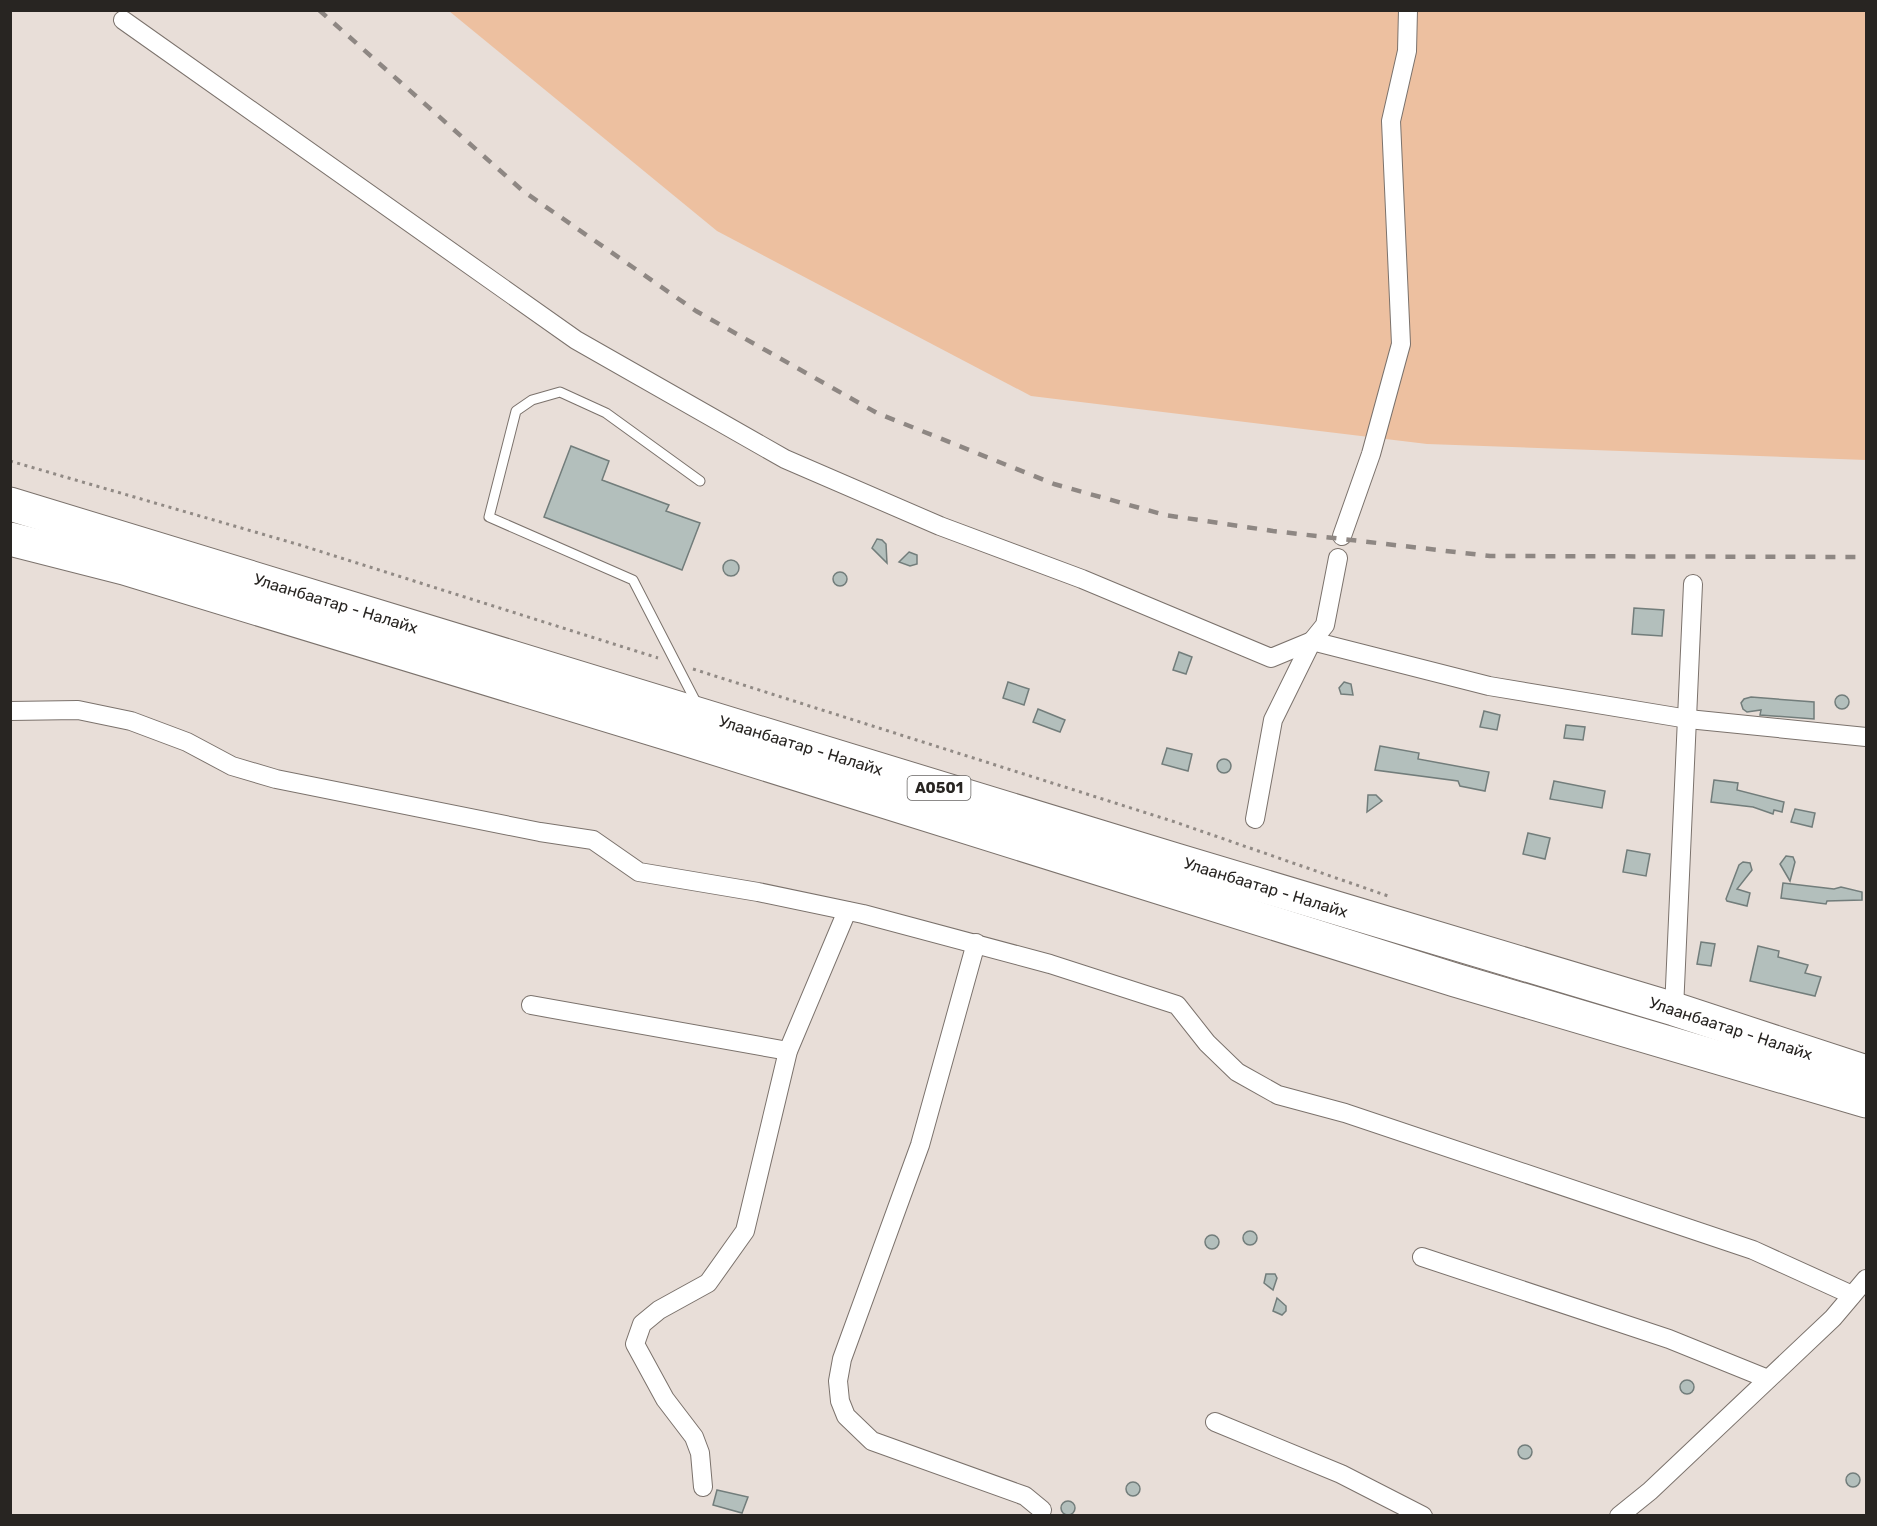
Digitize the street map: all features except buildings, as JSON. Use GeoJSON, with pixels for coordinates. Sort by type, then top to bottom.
{"type":"FeatureCollection","features":[{"type":"Feature","properties":{"kind":"highway","name":"Улаанбаатар - Налайх"},"geometry":{"type":"LineString","coordinates":[[10,504],[1674,1009],[1866,1072]]}},
{"type":"Feature","properties":{"kind":"highway","name":"Улаанбаатар - Налайх"},"geometry":{"type":"LineString","coordinates":[[10,539],[169,582],[693,742],[1455,980],[1866,1101]]}},
{"type":"Feature","properties":{"kind":"street"},"geometry":{"type":"LineString","coordinates":[[1342,536],[1371,454],[1401,344],[1391,121],[1407,51],[1408,10]]}},
{"type":"Feature","properties":{"kind":"street"},"geometry":{"type":"LineString","coordinates":[[123,20],[576,340],[785,459],[940,526],[1082,579],[1271,658],[1312,641],[1489,686],[1688,719],[1866,737]]}},
{"type":"Feature","properties":{"kind":"street"},"geometry":{"type":"LineString","coordinates":[[1255,819],[1273,720],[1312,641],[1325,625],[1338,558]]}},
{"type":"Feature","properties":{"kind":"street"},"geometry":{"type":"LineString","coordinates":[[1674,1009],[1693,584]]}},
{"type":"Feature","properties":{"kind":"street"},"geometry":{"type":"LineString","coordinates":[[10,711],[78,711],[131,721],[186,742],[232,766],[276,779],[540,832],[593,840],[639,872],[758,892],[976,943],[1177,1005],[1207,1043],[1237,1072],[1278,1095],[1345,1113],[1753,1250],[1852,1295]]}},
{"type":"Feature","properties":{"kind":"street"},"geometry":{"type":"LineString","coordinates":[[703,1487],[700,1453],[694,1437],[665,1399],[635,1344],[642,1324],[660,1310],[708,1283],[745,1231],[788,1051],[846,911]]}},
{"type":"Feature","properties":{"kind":"street"},"geometry":{"type":"LineString","coordinates":[[976,943],[920,1145],[842,1359],[838,1381],[840,1401],[846,1416],[872,1441],[1025,1496],[1042,1510]]}},
{"type":"Feature","properties":{"kind":"street"},"geometry":{"type":"LineString","coordinates":[[531,1005],[788,1051]]}},
{"type":"Feature","properties":{"kind":"street"},"geometry":{"type":"LineString","coordinates":[[1422,1257],[1669,1339],[1768,1379]]}},
{"type":"Feature","properties":{"kind":"street"},"geometry":{"type":"LineString","coordinates":[[1619,1515],[1650,1491],[1833,1318],[1866,1279]]}},
{"type":"Feature","properties":{"kind":"street"},"geometry":{"type":"LineString","coordinates":[[1215,1422],[1341,1474],[1423,1515]]}},
{"type":"Feature","properties":{"kind":"street"},"geometry":{"type":"LineString","coordinates":[[1642,1515],[1650,1491]]}},
{"type":"Feature","properties":{"kind":"lane"},"geometry":{"type":"LineString","coordinates":[[700,481],[606,413],[560,392],[532,400],[516,411],[489,517],[633,580],[674,663],[704,716]]}},
{"type":"Feature","properties":{"kind":"path"},"geometry":{"type":"LineString","coordinates":[[10,461],[300,545],[1175,822],[1390,896]]}},
{"type":"Feature","properties":{"kind":"shaded area"},"geometry":{"type":"Polygon","coordinates":[[[449,11],[1866,11],[1866,460],[1427,444],[1031,396],[717,231],[449,11]]]}},
{"type":"Feature","properties":{"kind":"railway"},"geometry":{"type":"LineString","coordinates":[[319,10],[523,191],[696,311],[877,413],[1054,484],[1165,515],[1273,531],[1490,556],[1866,557]]}}]}
